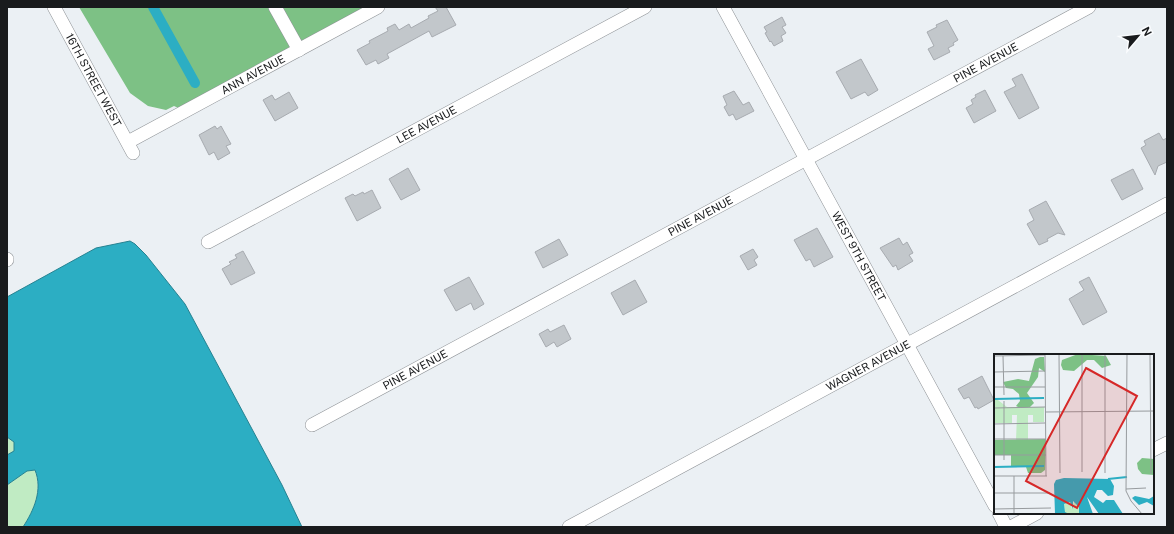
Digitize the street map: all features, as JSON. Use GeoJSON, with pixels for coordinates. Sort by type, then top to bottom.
{"type":"FeatureCollection","features":[{"type":"Feature","properties":{"kind":"street","name":"16TH STREET WEST"},"geometry":{"type":"LineString","coordinates":[[54,7],[131,148]]}},
{"type":"Feature","properties":{"kind":"street"},"geometry":{"type":"LineString","coordinates":[[275,7],[299,50]]}},
{"type":"Feature","properties":{"kind":"street","name":"ANN AVENUE"},"geometry":{"type":"LineString","coordinates":[[131,148],[299,50],[378,7]]}},
{"type":"Feature","properties":{"kind":"street","name":"LEE AVENUE"},"geometry":{"type":"LineString","coordinates":[[208,242],[645,7]]}},
{"type":"Feature","properties":{"kind":"street","name":"WEST 9TH STREET"},"geometry":{"type":"LineString","coordinates":[[723,7],[994,504]]}},
{"type":"Feature","properties":{"kind":"street","name":"PINE AVENUE"},"geometry":{"type":"LineString","coordinates":[[312,425],[1089,7]]}},
{"type":"Feature","properties":{"kind":"street","name":"WAGNER AVENUE"},"geometry":{"type":"LineString","coordinates":[[569,527],[1167,204]]}},
{"type":"Feature","properties":{"kind":"street"},"geometry":{"type":"LineString","coordinates":[[1154,450],[1167,443]]}},
{"type":"Feature","properties":{"kind":"street"},"geometry":{"type":"LineString","coordinates":[[1000,514],[1006,527]]}},
{"type":"Feature","properties":{"kind":"street"},"geometry":{"type":"LineString","coordinates":[[1011,527],[1035,514]]}},
{"type":"Feature","properties":{"kind":"green space"},"geometry":{"type":"Polygon","coordinates":[[[79,7],[376,7],[185,111],[174,106],[166,110],[148,106],[130,93],[79,7]]]}},
{"type":"Feature","properties":{"kind":"green space"},"geometry":{"type":"Polygon","coordinates":[[[7,437],[14,442],[14,451],[7,455],[7,437]]]}},
{"type":"Feature","properties":{"kind":"green space"},"geometry":{"type":"Polygon","coordinates":[[[35,470],[38,485],[36,500],[31,514],[23,527],[7,527],[7,485],[27,471],[35,470]]]}},
{"type":"Feature","properties":{"kind":"water"},"geometry":{"type":"Polygon","coordinates":[[[130,241],[146,255],[185,304],[282,485],[302,527],[23,527],[34,507],[38,492],[38,485],[35,470],[27,471],[7,485],[7,455],[14,451],[14,442],[7,437],[7,297],[96,248],[130,241]]]}},
{"type":"Feature","properties":{"kind":"building"},"geometry":{"type":"Polygon","coordinates":[[[435,7],[446,7],[456,25],[432,37],[429,31],[387,54],[389,58],[378,64],[376,60],[366,65],[357,50],[370,43],[369,41],[388,31],[387,28],[395,24],[399,30],[409,24],[411,28],[438,11],[435,7]]]}},
{"type":"Feature","properties":{"kind":"building"},"geometry":{"type":"Polygon","coordinates":[[[782,17],[786,25],[782,27],[786,33],[781,36],[783,41],[774,46],[765,33],[767,32],[764,27],[782,17]]]}},
{"type":"Feature","properties":{"kind":"building"},"geometry":{"type":"Polygon","coordinates":[[[947,20],[958,40],[953,43],[954,45],[948,48],[950,52],[934,60],[928,49],[934,46],[927,32],[937,27],[936,25],[947,20]]]}},
{"type":"Feature","properties":{"kind":"building"},"geometry":{"type":"Polygon","coordinates":[[[861,59],[878,90],[868,96],[865,92],[851,99],[836,72],[861,59]]]}},
{"type":"Feature","properties":{"kind":"building"},"geometry":{"type":"Polygon","coordinates":[[[1022,74],[1039,108],[1019,119],[1004,92],[1016,86],[1012,79],[1022,74]]]}},
{"type":"Feature","properties":{"kind":"building"},"geometry":{"type":"Polygon","coordinates":[[[985,90],[996,111],[974,123],[966,108],[973,104],[971,100],[976,97],[975,95],[985,90]]]}},
{"type":"Feature","properties":{"kind":"building"},"geometry":{"type":"Polygon","coordinates":[[[734,91],[743,105],[749,102],[754,111],[736,120],[733,114],[729,116],[724,107],[727,105],[723,96],[734,91]]]}},
{"type":"Feature","properties":{"kind":"building"},"geometry":{"type":"Polygon","coordinates":[[[289,92],[298,108],[275,121],[263,100],[272,95],[275,100],[289,92]]]}},
{"type":"Feature","properties":{"kind":"building"},"geometry":{"type":"Polygon","coordinates":[[[215,126],[217,129],[221,126],[231,144],[226,146],[230,153],[218,160],[214,152],[209,155],[199,135],[215,126]]]}},
{"type":"Feature","properties":{"kind":"building"},"geometry":{"type":"Polygon","coordinates":[[[1159,133],[1163,140],[1167,138],[1167,162],[1158,166],[1155,175],[1141,148],[1146,145],[1144,141],[1159,133]]]}},
{"type":"Feature","properties":{"kind":"building"},"geometry":{"type":"Polygon","coordinates":[[[408,168],[420,190],[401,200],[389,179],[408,168]]]}},
{"type":"Feature","properties":{"kind":"building"},"geometry":{"type":"Polygon","coordinates":[[[1133,169],[1143,189],[1122,200],[1111,180],[1133,169]]]}},
{"type":"Feature","properties":{"kind":"building"},"geometry":{"type":"Polygon","coordinates":[[[372,190],[381,208],[357,221],[345,198],[353,194],[355,196],[363,192],[364,194],[372,190]]]}},
{"type":"Feature","properties":{"kind":"building"},"geometry":{"type":"Polygon","coordinates":[[[1046,201],[1065,235],[1058,233],[1047,239],[1048,241],[1039,245],[1027,224],[1034,220],[1029,210],[1046,201]]]}},
{"type":"Feature","properties":{"kind":"building"},"geometry":{"type":"Polygon","coordinates":[[[817,228],[833,257],[814,267],[810,259],[806,261],[794,240],[817,228]]]}},
{"type":"Feature","properties":{"kind":"building"},"geometry":{"type":"Polygon","coordinates":[[[899,238],[903,245],[907,242],[913,253],[909,255],[913,261],[898,270],[896,265],[893,267],[880,248],[899,238]]]}},
{"type":"Feature","properties":{"kind":"building"},"geometry":{"type":"Polygon","coordinates":[[[559,239],[568,255],[543,268],[535,252],[559,239]]]}},
{"type":"Feature","properties":{"kind":"building"},"geometry":{"type":"Polygon","coordinates":[[[753,249],[758,257],[754,260],[757,265],[748,270],[740,256],[753,249]]]}},
{"type":"Feature","properties":{"kind":"building"},"geometry":{"type":"Polygon","coordinates":[[[243,251],[255,273],[231,285],[222,269],[231,264],[229,262],[237,258],[235,255],[243,251]]]}},
{"type":"Feature","properties":{"kind":"building"},"geometry":{"type":"Polygon","coordinates":[[[469,277],[484,304],[474,310],[471,303],[456,311],[444,290],[469,277]]]}},
{"type":"Feature","properties":{"kind":"building"},"geometry":{"type":"Polygon","coordinates":[[[1089,277],[1107,312],[1083,325],[1069,299],[1084,290],[1079,282],[1089,277]]]}},
{"type":"Feature","properties":{"kind":"building"},"geometry":{"type":"Polygon","coordinates":[[[635,280],[647,302],[623,315],[611,293],[635,280]]]}},
{"type":"Feature","properties":{"kind":"building"},"geometry":{"type":"Polygon","coordinates":[[[564,325],[571,339],[557,347],[554,342],[546,347],[539,334],[548,329],[550,332],[564,325]]]}},
{"type":"Feature","properties":{"kind":"building"},"geometry":{"type":"Polygon","coordinates":[[[982,376],[994,400],[978,409],[977,407],[975,408],[969,397],[964,399],[958,389],[982,376]]]}},
{"type":"Feature","properties":{"kind":"waterway"},"geometry":{"type":"LineString","coordinates":[[153,7],[195,83]]}}]}
